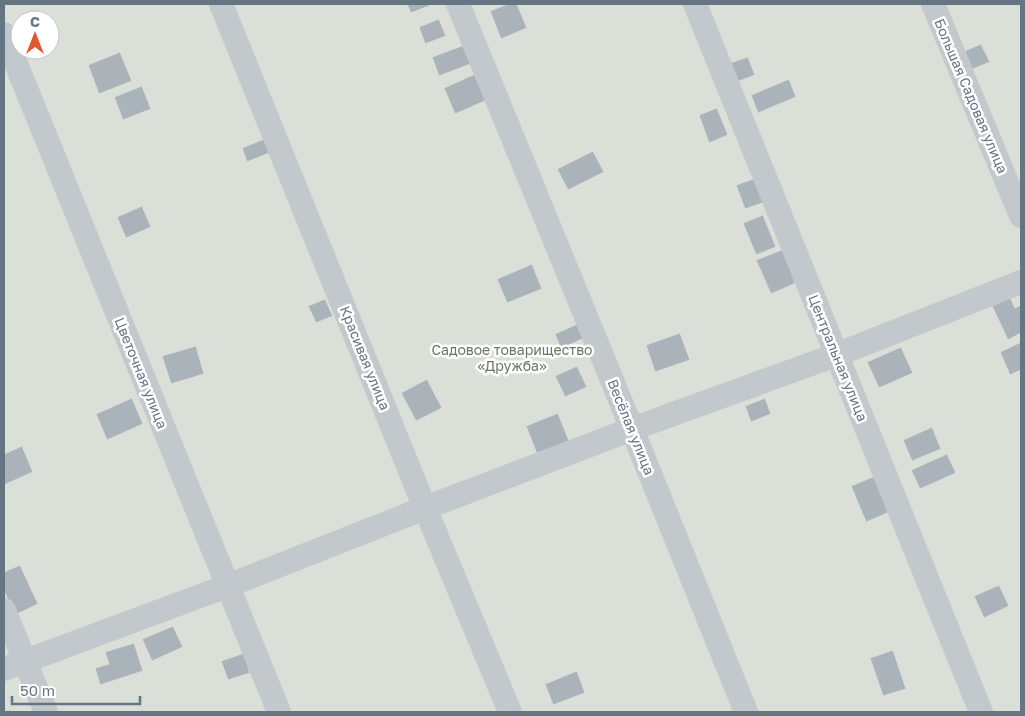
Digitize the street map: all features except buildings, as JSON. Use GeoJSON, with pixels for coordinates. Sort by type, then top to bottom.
{"type":"FeatureCollection","features":[{"type":"Feature","properties":{"kind":"street","name":"Красивая улица"},"geometry":{"type":"LineString","coordinates":[[221,4],[425,508],[510,712]]}},
{"type":"Feature","properties":{"kind":"street","name":"Весёлая улица"},"geometry":{"type":"LineString","coordinates":[[458,4],[746,712]]}},
{"type":"Feature","properties":{"kind":"street","name":"Центральная улица"},"geometry":{"type":"LineString","coordinates":[[695,4],[981,712]]}},
{"type":"Feature","properties":{"kind":"street","name":"Большая Садовая улица"},"geometry":{"type":"LineString","coordinates":[[933,4],[1021,216]]}},
{"type":"Feature","properties":{"kind":"street","name":"Цветочная улица"},"geometry":{"type":"LineString","coordinates":[[4,34],[279,712]]}},
{"type":"Feature","properties":{"kind":"street"},"geometry":{"type":"LineString","coordinates":[[14,665],[227,586],[632,429],[836,355],[1021,282]]}},
{"type":"Feature","properties":{"kind":"street"},"geometry":{"type":"LineString","coordinates":[[4,610],[14,665],[46,712]]}},
{"type":"Feature","properties":{"kind":"green space","name":"Садовое товарищество «Дружба»"},"geometry":{"type":"Polygon","coordinates":[[[4,4],[1021,4],[1021,712],[4,712],[4,4]]]}}]}
